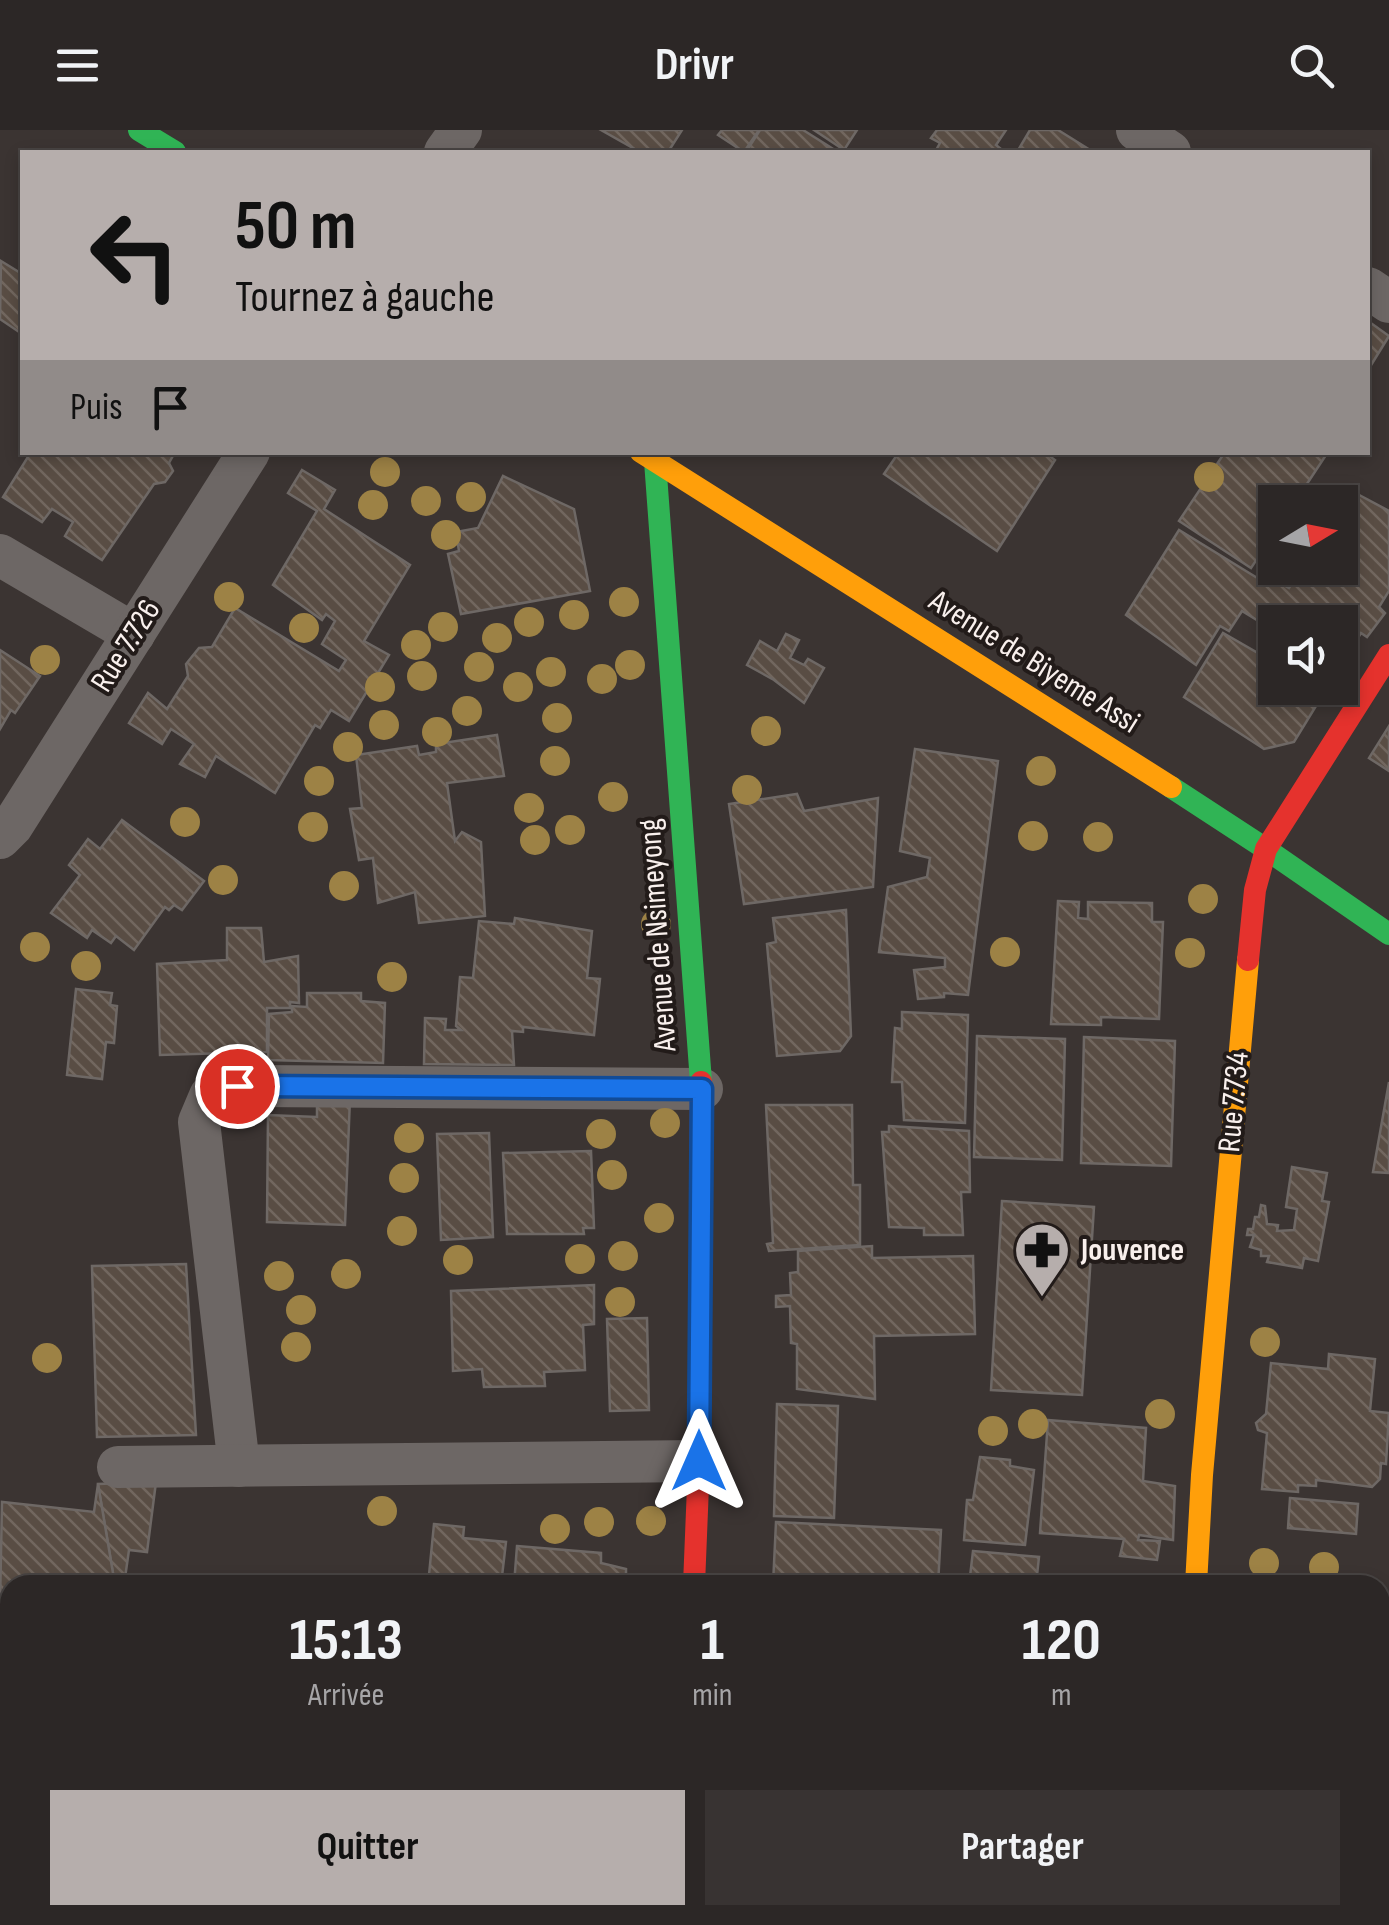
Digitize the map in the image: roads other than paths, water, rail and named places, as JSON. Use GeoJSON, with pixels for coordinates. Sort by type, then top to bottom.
{"type":"FeatureCollection","features":[{"type":"Feature","properties":{"kind":"main road"},"geometry":{"type":"LineString","coordinates":[[139,130],[172,150]]}},
{"type":"Feature","properties":{"kind":"main road","name":"Avenue de Biyeme Assi"},"geometry":{"type":"LineString","coordinates":[[648,457],[1051,710],[1389,934]]}},
{"type":"Feature","properties":{"kind":"main road","name":"Avenue de Nsimeyong"},"geometry":{"type":"LineString","coordinates":[[648,457],[702,1089],[694,1575]]}},
{"type":"Feature","properties":{"kind":"main road","name":"Rue 7.734"},"geometry":{"type":"LineString","coordinates":[[1197,1575],[1202,1475],[1256,890],[1266,849],[1389,655]]}},
{"type":"Feature","properties":{"kind":"street"},"geometry":{"type":"LineString","coordinates":[[1138,130],[1167,150]]}},
{"type":"Feature","properties":{"kind":"street","name":"Rue 7.726"},"geometry":{"type":"LineString","coordinates":[[0,838],[12,826],[247,455]]}},
{"type":"Feature","properties":{"kind":"street"},"geometry":{"type":"LineString","coordinates":[[0,555],[134,634]]}},
{"type":"Feature","properties":{"kind":"street"},"geometry":{"type":"LineString","coordinates":[[240,1466],[198,1122],[210,1096],[237,1086],[702,1089]]}},
{"type":"Feature","properties":{"kind":"street"},"geometry":{"type":"LineString","coordinates":[[118,1466],[699,1461]]}},
{"type":"Feature","properties":{"kind":"place","name":"Jouvence"},"geometry":{"type":"Point","coordinates":[1042,1299]}}]}
